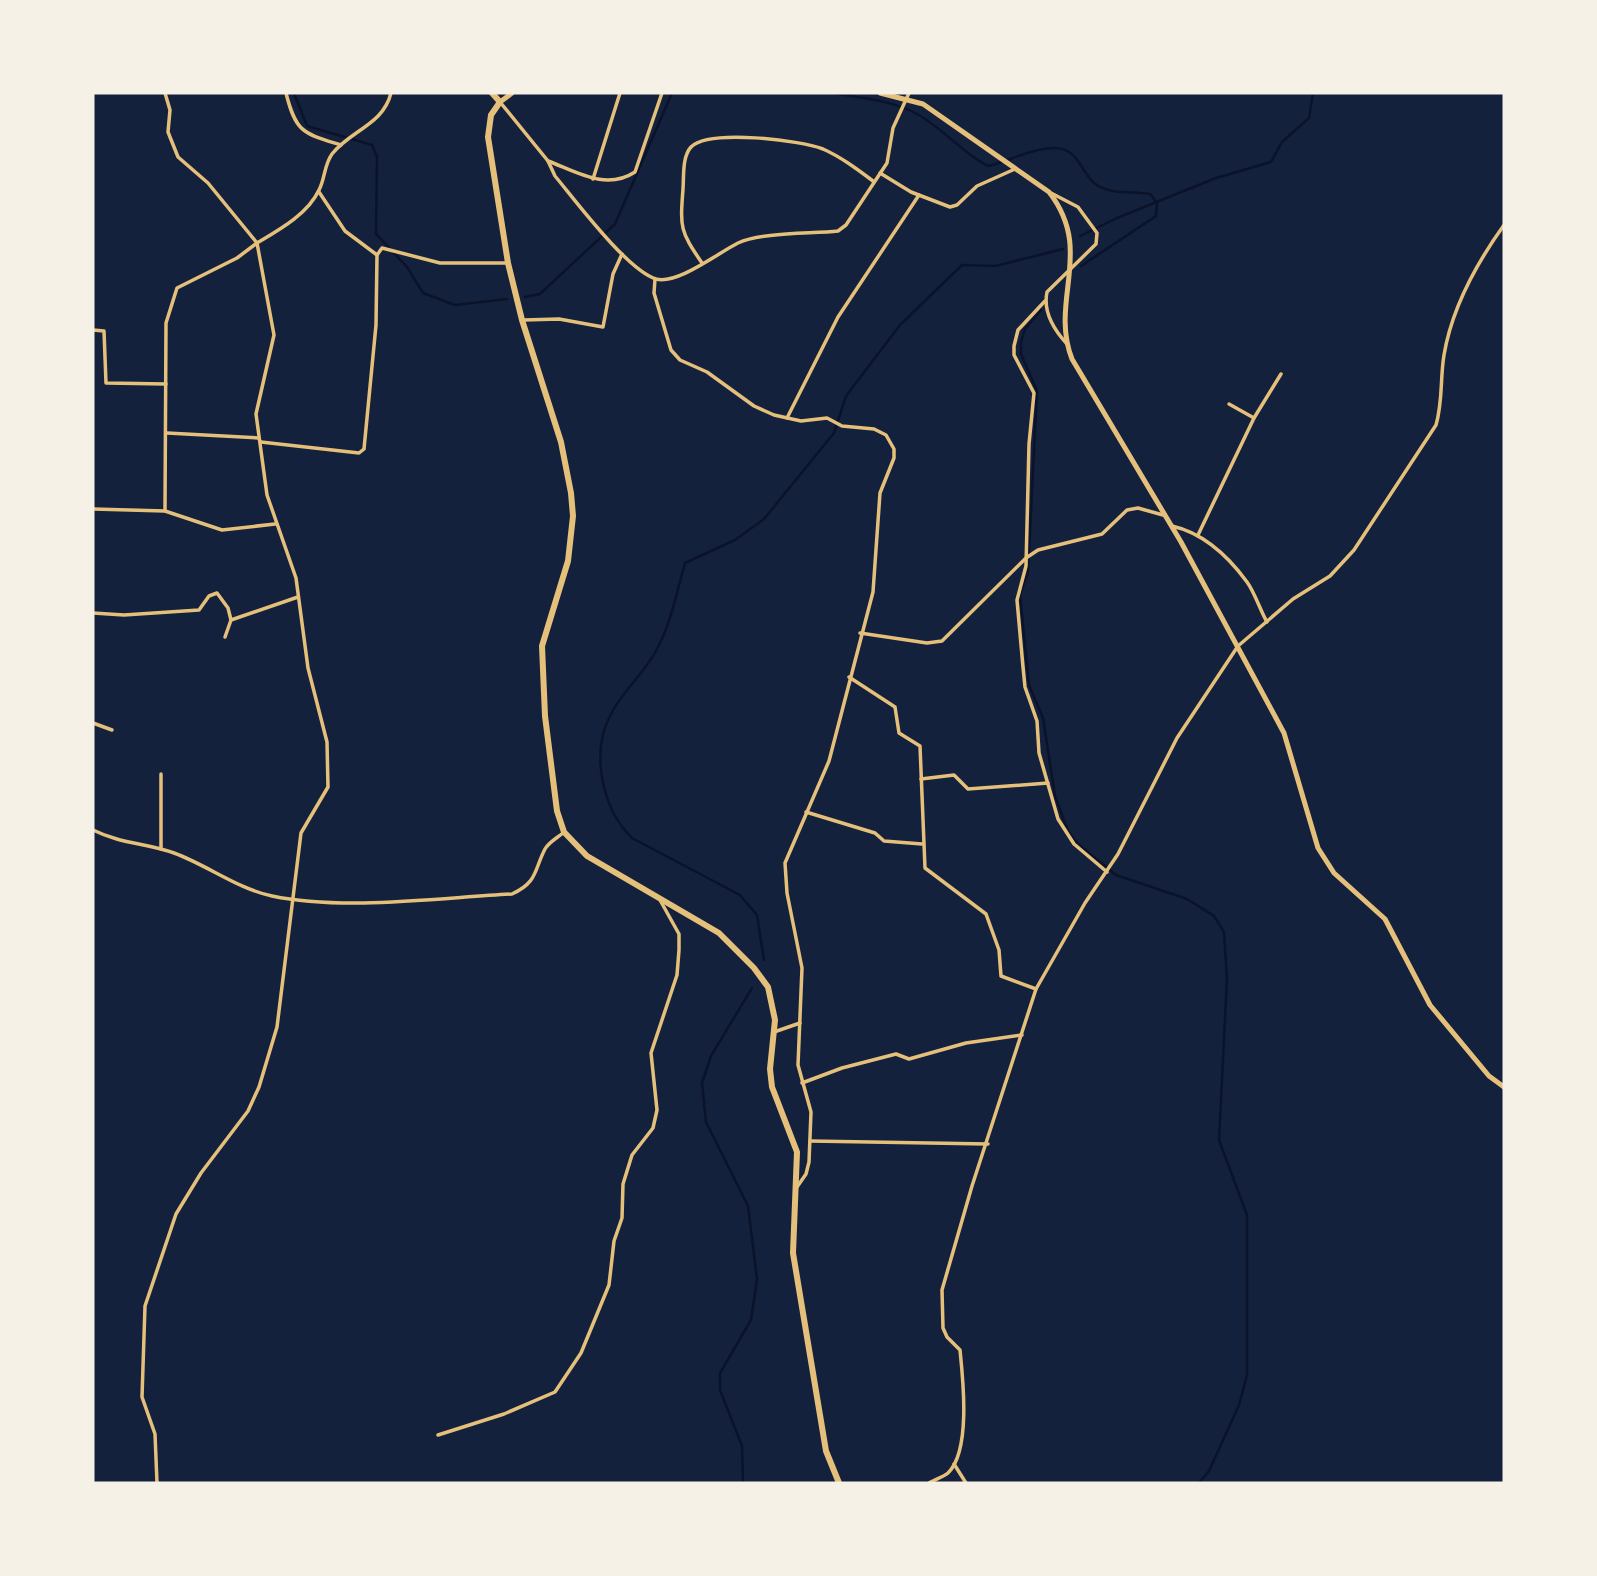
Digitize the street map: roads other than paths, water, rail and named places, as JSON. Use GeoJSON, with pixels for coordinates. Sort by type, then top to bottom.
{"type":"FeatureCollection","features":[{"type":"Feature","properties":{"kind":"main road"},"geometry":{"type":"LineString","coordinates":[[492,93],[500,102]]}},
{"type":"Feature","properties":{"kind":"main road"},"geometry":{"type":"LineString","coordinates":[[512,93],[500,102],[491,115],[488,137],[508,263],[522,320],[550,402],[571,493],[573,516],[568,561],[542,646],[547,730],[557,811],[564,832],[587,856],[719,933],[754,968],[768,987],[772,1001],[774,1032],[772,1087],[794,1138],[799,1167],[793,1253],[825,1451],[839,1483]]}},
{"type":"Feature","properties":{"kind":"main road"},"geometry":{"type":"LineString","coordinates":[[880,93],[907,97],[923,104],[1049,192],[1059,205],[1071,232],[1071,266],[1064,334],[1067,344],[1238,646],[1284,733],[1318,848],[1334,873],[1385,919],[1430,1005],[1489,1076],[1504,1087]]}},
{"type":"Feature","properties":{"kind":"street"},"geometry":{"type":"LineString","coordinates":[[157,1483],[155,1434],[142,1397],[145,1306],[176,1214],[201,1173],[248,1111],[259,1087],[277,1027],[301,833],[328,788],[327,742],[309,668],[292,561],[275,524],[267,495],[257,401],[274,335],[257,243],[208,183],[178,157],[168,132],[170,110],[165,93]]}},
{"type":"Feature","properties":{"kind":"street"},"geometry":{"type":"LineString","coordinates":[[286,93],[293,120],[302,133],[341,145]]}},
{"type":"Feature","properties":{"kind":"street"},"geometry":{"type":"LineString","coordinates":[[165,511],[166,323],[177,288],[237,258],[292,220],[318,192],[331,155],[380,116],[388,106],[391,93]]}},
{"type":"Feature","properties":{"kind":"street"},"geometry":{"type":"LineString","coordinates":[[593,179],[620,93]]}},
{"type":"Feature","properties":{"kind":"street"},"geometry":{"type":"LineString","coordinates":[[548,161],[593,179],[608,182],[625,179],[635,172],[662,93]]}},
{"type":"Feature","properties":{"kind":"street"},"geometry":{"type":"LineString","coordinates":[[500,102],[548,161],[555,176],[607,237],[622,254],[655,279],[679,276],[741,242],[838,231],[846,225],[887,163],[893,128],[907,97]]}},
{"type":"Feature","properties":{"kind":"street"},"geometry":{"type":"LineString","coordinates":[[702,263],[682,234],[681,219],[685,162],[690,148],[698,143],[737,137],[806,145],[836,155],[873,181]]}},
{"type":"Feature","properties":{"kind":"street"},"geometry":{"type":"LineString","coordinates":[[880,173],[919,195],[950,207],[957,205],[977,186],[1013,167]]}},
{"type":"Feature","properties":{"kind":"street"},"geometry":{"type":"LineString","coordinates":[[318,192],[345,231],[377,255]]}},
{"type":"Feature","properties":{"kind":"street"},"geometry":{"type":"LineString","coordinates":[[1049,192],[1069,200],[1097,233],[1096,244],[1052,284],[1045,301],[1018,330],[1014,346],[1014,355],[1034,393],[1029,444],[1026,558],[1017,600],[1023,667],[1048,783],[1066,832],[1107,872]]}},
{"type":"Feature","properties":{"kind":"street"},"geometry":{"type":"LineString","coordinates":[[787,418],[838,317],[919,195]]}},
{"type":"Feature","properties":{"kind":"street"},"geometry":{"type":"LineString","coordinates":[[929,1483],[948,1473],[954,1464],[965,1407],[960,1350],[947,1337],[943,1328],[942,1290],[972,1186],[988,1144],[1036,989],[1085,904],[1112,864],[1177,738],[1238,646],[1293,599],[1331,576],[1353,550],[1436,425],[1442,405],[1444,356],[1454,316],[1478,261],[1504,225]]}},
{"type":"Feature","properties":{"kind":"street"},"geometry":{"type":"LineString","coordinates":[[167,433],[260,440],[359,453],[364,449],[376,325],[377,255],[382,248],[440,262],[508,263]]}},
{"type":"Feature","properties":{"kind":"street"},"geometry":{"type":"LineString","coordinates":[[522,320],[559,319],[603,327],[613,274],[622,254]]}},
{"type":"Feature","properties":{"kind":"street"},"geometry":{"type":"LineString","coordinates":[[655,279],[654,293],[671,350],[680,360],[707,372],[754,406],[800,421],[827,418],[842,426],[874,429],[886,435],[894,449],[894,458],[880,493],[875,578],[829,761],[785,863],[787,893],[802,968],[798,1065],[811,1112],[806,1174],[797,1187]]}},
{"type":"Feature","properties":{"kind":"street"},"geometry":{"type":"LineString","coordinates":[[1045,301],[1051,320],[1067,344]]}},
{"type":"Feature","properties":{"kind":"street"},"geometry":{"type":"LineString","coordinates":[[93,330],[104,331],[106,383],[166,384]]}},
{"type":"Feature","properties":{"kind":"street"},"geometry":{"type":"LineString","coordinates":[[1198,535],[1254,418],[1281,374]]}},
{"type":"Feature","properties":{"kind":"street"},"geometry":{"type":"LineString","coordinates":[[1230,404],[1254,418]]}},
{"type":"Feature","properties":{"kind":"street"},"geometry":{"type":"LineString","coordinates":[[860,633],[926,643],[942,641],[1026,558],[1038,550],[1102,534],[1127,510],[1138,508],[1163,515]]}},
{"type":"Feature","properties":{"kind":"street"},"geometry":{"type":"LineString","coordinates":[[93,509],[165,511],[222,530],[275,524]]}},
{"type":"Feature","properties":{"kind":"street"},"geometry":{"type":"LineString","coordinates":[[1170,526],[1198,535],[1249,583],[1268,622]]}},
{"type":"Feature","properties":{"kind":"street"},"geometry":{"type":"LineString","coordinates":[[93,613],[124,615],[199,610],[209,596],[217,593],[228,608],[231,620],[225,637]]}},
{"type":"Feature","properties":{"kind":"street"},"geometry":{"type":"LineString","coordinates":[[231,620],[299,596]]}},
{"type":"Feature","properties":{"kind":"street"},"geometry":{"type":"LineString","coordinates":[[849,677],[895,707],[899,733],[920,746],[925,868],[986,914],[999,950],[1001,976],[1036,989]]}},
{"type":"Feature","properties":{"kind":"street"},"geometry":{"type":"LineString","coordinates":[[93,723],[112,730]]}},
{"type":"Feature","properties":{"kind":"street"},"geometry":{"type":"LineString","coordinates":[[160,849],[162,774]]}},
{"type":"Feature","properties":{"kind":"street"},"geometry":{"type":"LineString","coordinates":[[921,779],[954,775],[968,789],[1048,783]]}},
{"type":"Feature","properties":{"kind":"street"},"geometry":{"type":"LineString","coordinates":[[806,812],[875,833],[884,841],[922,844]]}},
{"type":"Feature","properties":{"kind":"street"},"geometry":{"type":"LineString","coordinates":[[93,830],[117,842],[160,849],[210,869],[249,889],[291,897],[361,903],[512,894],[527,887],[539,868],[546,846],[564,832]]}},
{"type":"Feature","properties":{"kind":"street"},"geometry":{"type":"LineString","coordinates":[[438,1436],[504,1415],[555,1392],[581,1353],[609,1285],[614,1241],[622,1218],[623,1184],[632,1155],[653,1128],[657,1110],[651,1053],[677,975],[679,950],[679,934],[662,907],[660,898]]}},
{"type":"Feature","properties":{"kind":"street"},"geometry":{"type":"LineString","coordinates":[[774,1032],[800,1023]]}},
{"type":"Feature","properties":{"kind":"street"},"geometry":{"type":"LineString","coordinates":[[802,1083],[842,1068],[896,1054],[909,1059],[966,1043],[1021,1035]]}},
{"type":"Feature","properties":{"kind":"street"},"geometry":{"type":"LineString","coordinates":[[810,1141],[988,1144]]}},
{"type":"Feature","properties":{"kind":"street"},"geometry":{"type":"LineString","coordinates":[[954,1464],[966,1483]]}},
{"type":"Feature","properties":{"kind":"waterway"},"geometry":{"type":"LineString","coordinates":[[294,93],[307,126],[372,145],[377,157],[376,234],[407,267],[423,293],[455,305],[507,299]]}},
{"type":"Feature","properties":{"kind":"waterway"},"geometry":{"type":"LineString","coordinates":[[525,297],[540,294],[615,224],[672,93]]}},
{"type":"Feature","properties":{"kind":"waterway"},"geometry":{"type":"LineString","coordinates":[[833,93],[876,100],[907,109],[935,126],[988,166],[1038,150],[1062,149],[1073,155],[1098,186],[1112,191],[1150,194],[1157,203],[1156,216],[1081,266]]}},
{"type":"Feature","properties":{"kind":"waterway"},"geometry":{"type":"LineString","coordinates":[[1080,236],[1216,178],[1271,162],[1282,142],[1309,118],[1313,93]]}},
{"type":"Feature","properties":{"kind":"waterway"},"geometry":{"type":"LineString","coordinates":[[764,960],[757,915],[740,895],[632,838],[613,812],[602,779],[601,762],[601,745],[611,714],[652,658],[662,639],[685,563],[735,540],[764,519],[834,433],[846,396],[900,325],[962,265],[995,266],[1063,249]]}},
{"type":"Feature","properties":{"kind":"waterway"},"geometry":{"type":"LineString","coordinates":[[1041,310],[1025,329],[1021,342],[1021,354],[1037,391],[1028,572],[1020,594],[1029,685],[1043,718],[1055,796],[1068,831],[1078,844],[1116,875],[1187,899],[1214,916],[1224,932],[1227,979],[1219,1140],[1247,1215],[1247,1375],[1239,1405],[1209,1471],[1199,1483]]}},
{"type":"Feature","properties":{"kind":"waterway"},"geometry":{"type":"LineString","coordinates":[[743,1483],[742,1446],[720,1390],[720,1373],[751,1320],[757,1279],[748,1206],[706,1122],[702,1083],[711,1056],[752,988]]}}]}
